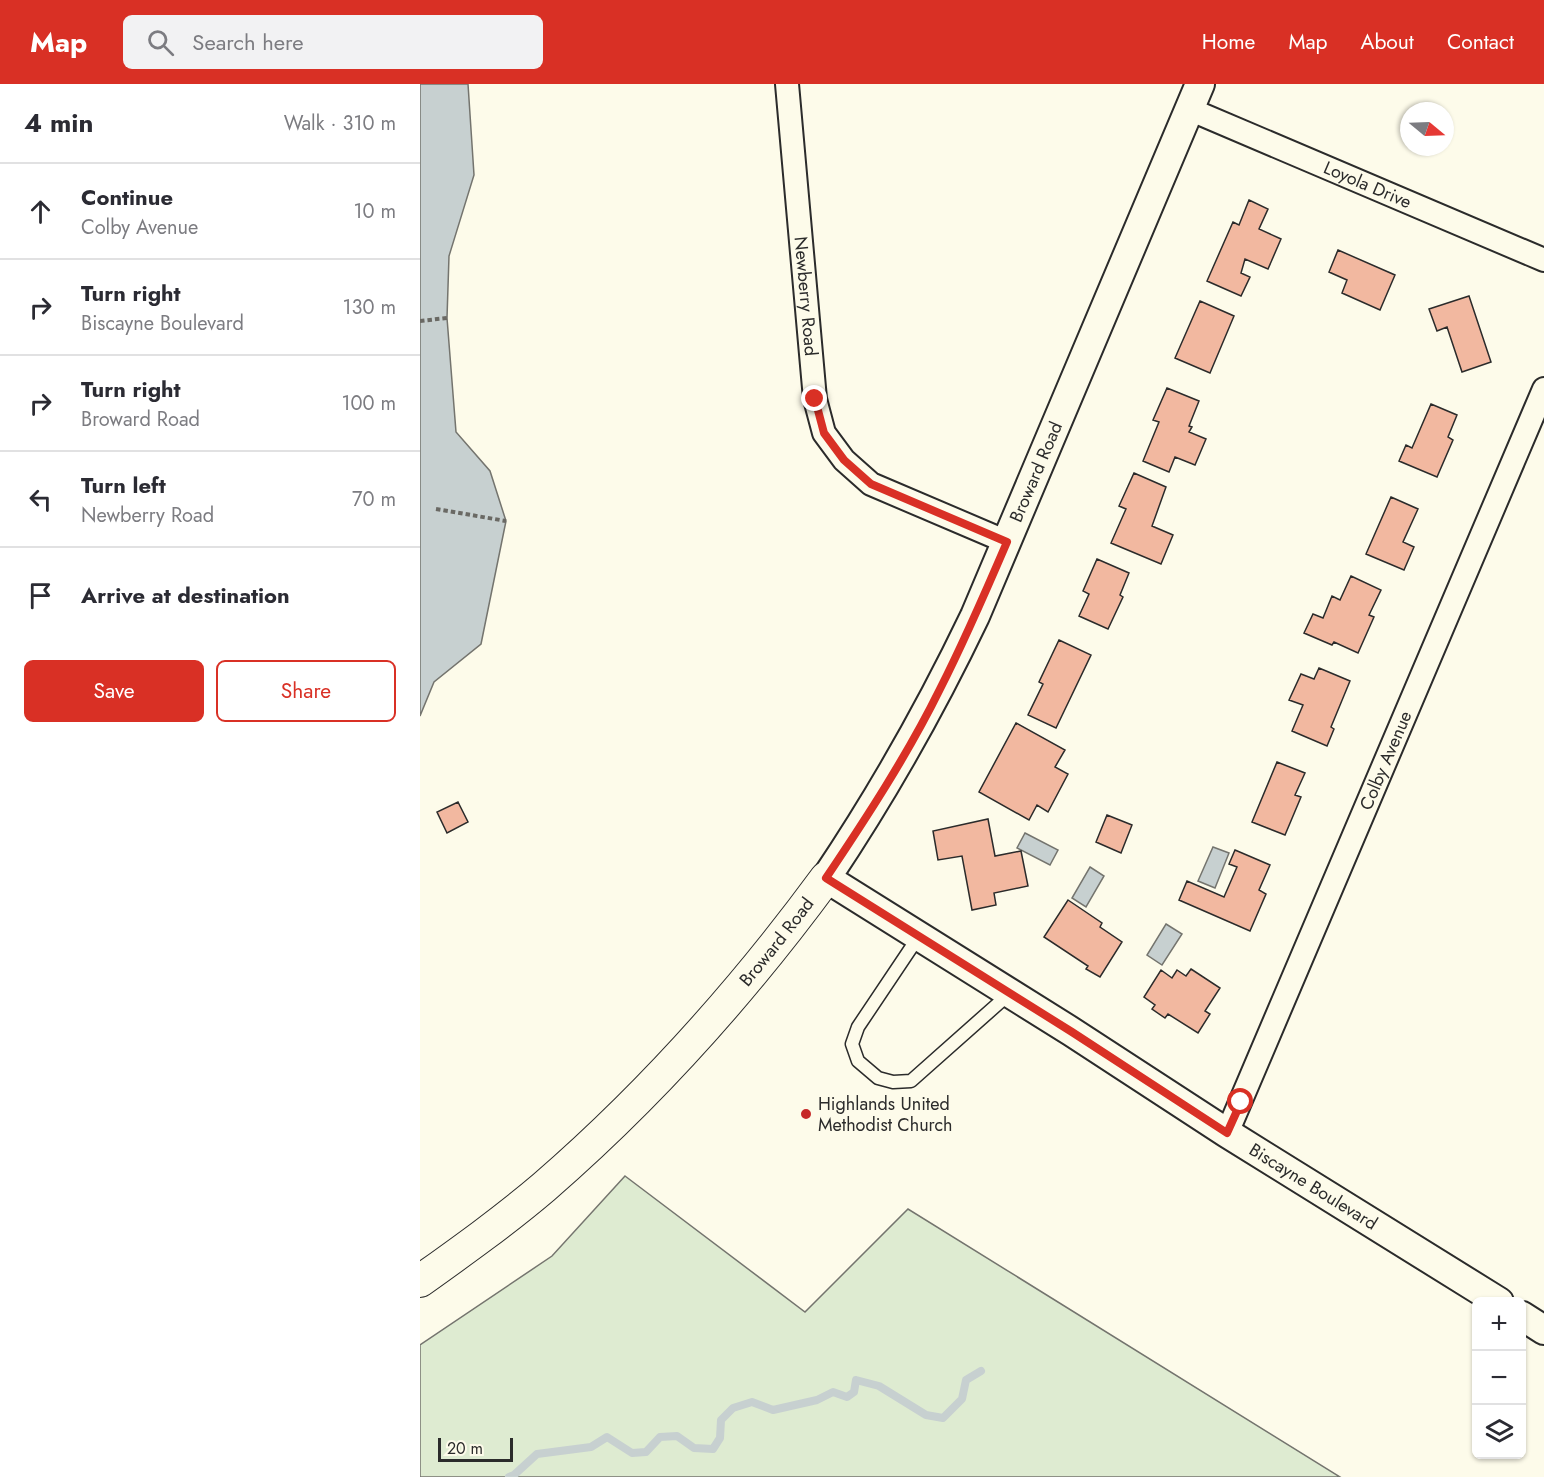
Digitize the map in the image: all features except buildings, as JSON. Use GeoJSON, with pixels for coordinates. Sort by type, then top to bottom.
{"type":"FeatureCollection","features":[{"type":"Feature","properties":{"kind":"main road","name":"Broward Road"},"geometry":{"type":"LineString","coordinates":[[420,1281],[481,1237],[542,1188],[591,1145],[644,1093],[711,1023],[755,971],[826,878]]}},
{"type":"Feature","properties":{"kind":"street","name":"Newberry Road"},"geometry":{"type":"LineString","coordinates":[[787,84],[815,399],[824,433],[844,460],[871,484],[1007,542]]}},
{"type":"Feature","properties":{"kind":"street","name":"Broward Road"},"geometry":{"type":"LineString","coordinates":[[826,878],[885,786],[939,691],[975,616],[1194,97]]}},
{"type":"Feature","properties":{"kind":"street","name":"Loyola Drive"},"geometry":{"type":"LineString","coordinates":[[1194,97],[1544,260]]}},
{"type":"Feature","properties":{"kind":"street","name":"Colby Avenue"},"geometry":{"type":"LineString","coordinates":[[1227,1133],[1544,389]]}},
{"type":"Feature","properties":{"kind":"street","name":"Biscayne Boulevard"},"geometry":{"type":"LineString","coordinates":[[826,878],[1227,1133],[1491,1297]]}},
{"type":"Feature","properties":{"kind":"street"},"geometry":{"type":"LineString","coordinates":[[1526,1319],[1544,1330]]}},
{"type":"Feature","properties":{"kind":"lane"},"geometry":{"type":"LineString","coordinates":[[919,936],[858,1027],[852,1044],[858,1061],[878,1078],[893,1082],[911,1081],[1010,993]]}},
{"type":"Feature","properties":{"kind":"path"},"geometry":{"type":"LineString","coordinates":[[420,321],[447,318]]}},
{"type":"Feature","properties":{"kind":"path"},"geometry":{"type":"LineString","coordinates":[[436,509],[506,520]]}},
{"type":"Feature","properties":{"kind":"green space"},"geometry":{"type":"Polygon","coordinates":[[[625,1176],[805,1312],[908,1209],[1340,1477],[420,1477],[420,1345],[552,1256],[625,1176]]]}},
{"type":"Feature","properties":{"kind":"shaded area"},"geometry":{"type":"Polygon","coordinates":[[[420,84],[468,84],[474,175],[449,256],[447,318],[456,432],[490,471],[506,521],[481,644],[434,682],[420,716],[420,84]]]}},
{"type":"Feature","properties":{"kind":"shaded area"},"geometry":{"type":"Polygon","coordinates":[[[1025,833],[1058,850],[1050,865],[1017,848],[1025,833]]]}},
{"type":"Feature","properties":{"kind":"shaded area"},"geometry":{"type":"Polygon","coordinates":[[[1213,847],[1229,853],[1215,888],[1198,881],[1213,847]]]}},
{"type":"Feature","properties":{"kind":"shaded area"},"geometry":{"type":"Polygon","coordinates":[[[1090,867],[1104,876],[1086,907],[1072,898],[1090,867]]]}},
{"type":"Feature","properties":{"kind":"shaded area"},"geometry":{"type":"Polygon","coordinates":[[[1166,924],[1182,934],[1162,965],[1147,955],[1166,924]]]}},
{"type":"Feature","properties":{"kind":"waterway"},"geometry":{"type":"LineString","coordinates":[[509,1477],[537,1454],[591,1447],[607,1437],[632,1453],[646,1452],[660,1437],[677,1436],[694,1448],[713,1449],[720,1438],[721,1420],[733,1408],[752,1402],[773,1410],[817,1400],[833,1392],[847,1397],[854,1392],[856,1380],[879,1386],[926,1415],[943,1418],[962,1399],[966,1380],[981,1371]]}},
{"type":"Feature","properties":{"kind":"place","name":"Highlands United Methodist Church"},"geometry":{"type":"Point","coordinates":[806,1114]}},
{"type":"Feature","properties":{"kind":"route"},"geometry":{"type":"LineString","coordinates":[[815,399],[824,433],[844,460],[871,484],[1007,542],[939,691],[885,786],[826,878],[1072,1032],[1227,1133],[1241,1102]]}}]}
